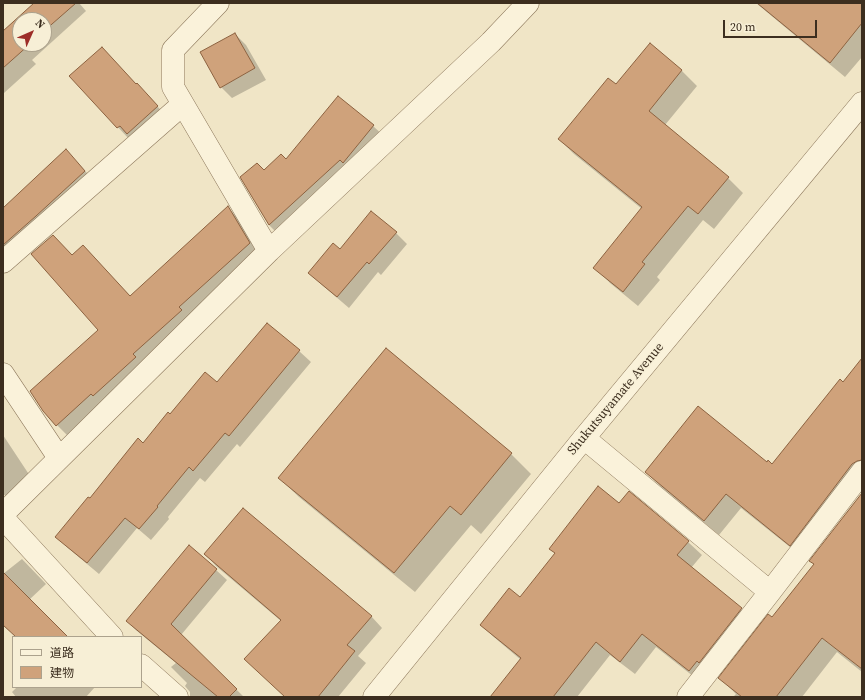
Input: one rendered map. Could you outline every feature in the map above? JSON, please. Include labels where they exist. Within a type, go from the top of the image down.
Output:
[{"type":"street","points":[[218,3],[173,50],[173,87],[269,251]]},
{"type":"street","points":[[3,514],[269,251],[491,42],[528,3]]},
{"type":"street","name":"Shukutsuyamate Avenue","points":[[374,697],[584,438],[862,103]]},
{"type":"street","points":[[3,262],[183,104]]},
{"type":"street","points":[[3,374],[59,458]]},
{"type":"street","points":[[584,438],[770,592]]},
{"type":"street","points":[[688,697],[862,472]]},
{"type":"street","points":[[3,518],[111,636]]},
{"type":"street","points":[[142,666],[177,697]]},
{"type":"building","points":[[34,3],[76,3],[52,24],[52,12],[24,12]]},
{"type":"building","points":[[757,3],[862,3],[862,23],[830,63]]},
{"type":"building","points":[[12,23],[12,52],[21,52],[3,68],[3,31]]},
{"type":"building","points":[[235,33],[255,68],[220,88],[200,52]]},
{"type":"building","points":[[650,43],[682,70],[649,111],[729,177],[698,214],[688,206],[642,262],[645,264],[623,292],[593,268],[642,207],[558,139],[608,78],[616,84]]},
{"type":"building","points":[[102,47],[158,106],[127,134],[120,126],[117,128],[69,76]]},
{"type":"building","points":[[338,96],[374,125],[343,163],[340,160],[269,225],[240,177],[257,163],[264,170],[281,154],[286,159]]},
{"type":"building","points":[[66,149],[85,171],[3,245],[3,208]]},
{"type":"building","points":[[228,206],[250,243],[179,307],[182,310],[133,354],[136,357],[93,396],[91,394],[56,426],[43,411],[30,391],[98,330],[31,254],[53,235],[72,255],[83,245],[130,296]]},
{"type":"building","points":[[371,211],[397,232],[369,264],[367,262],[337,297],[308,273],[333,243],[340,249]]},
{"type":"building","points":[[267,323],[300,350],[229,436],[225,433],[193,471],[189,467],[139,529],[125,518],[87,563],[55,537],[88,497],[90,498],[138,438],[143,443],[168,412],[170,414],[205,372],[217,382]]},
{"type":"building","points":[[386,348],[512,453],[461,515],[450,506],[394,573],[278,478]]},
{"type":"building","points":[[862,358],[862,460],[852,464],[790,546],[726,494],[704,521],[645,472],[698,406],[767,462],[768,460],[772,464],[840,379],[843,382]]},
{"type":"building","points":[[598,486],[619,503],[629,491],[689,541],[677,555],[742,608],[699,663],[697,661],[689,671],[642,634],[620,662],[596,642],[553,697],[490,697],[521,658],[480,625],[509,588],[520,597],[555,553],[549,549]]},
{"type":"building","points":[[862,493],[862,669],[822,638],[776,697],[742,697],[718,678],[768,614],[772,617],[814,564],[809,561]]},
{"type":"building","points":[[243,508],[372,616],[347,645],[355,651],[318,697],[285,697],[244,659],[281,620],[204,554]]},
{"type":"building","points":[[189,545],[217,569],[171,624],[237,689],[229,697],[218,697],[126,621]]},
{"type":"building","points":[[3,572],[67,636],[15,636],[3,625]]}]
